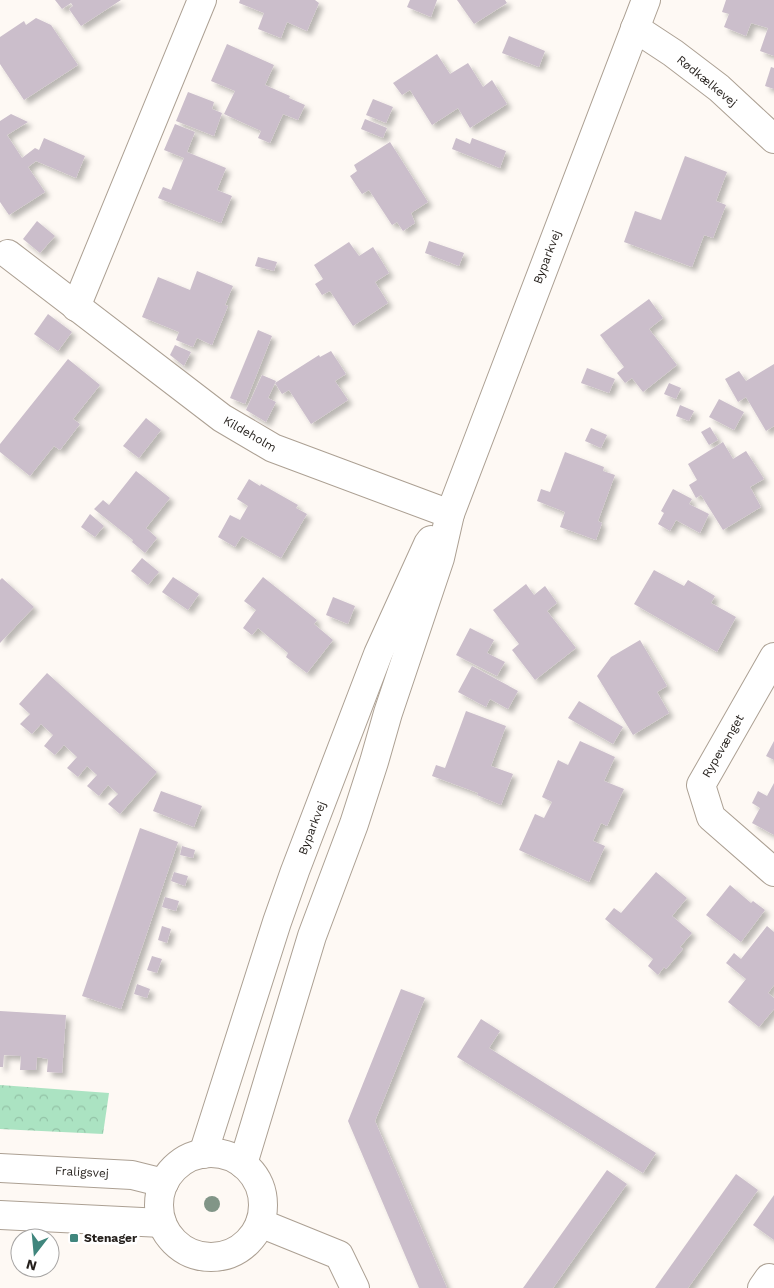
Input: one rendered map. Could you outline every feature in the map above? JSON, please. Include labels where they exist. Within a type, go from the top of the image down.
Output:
[{"type":"street","points":[[76,307],[202,0]]},
{"type":"street","name":"Byparkvej","points":[[242,1164],[312,936],[354,824],[388,713],[440,558],[450,514],[646,0]]},
{"type":"street","name":"Rødkælkevej","points":[[635,28],[673,53],[718,88],[774,139]]},
{"type":"street","name":"Kildeholm","points":[[8,254],[222,418],[274,448],[450,514]]},
{"type":"street","name":"Byparkvej","points":[[202,1154],[277,922],[378,654],[428,544],[450,514]]},
{"type":"street","name":"Rypevænget","points":[[774,657],[701,785],[711,817],[774,872]]},
{"type":"street","points":[[202,1154],[224,1155],[234,1158],[242,1164],[251,1171],[261,1191],[263,1212],[255,1234],[248,1242],[233,1252],[217,1257],[205,1257],[183,1250],[167,1234],[159,1213],[160,1193],[170,1172],[179,1163],[190,1157],[202,1154]]},
{"type":"street","name":"Fraligsvej","points":[[0,1168],[132,1175],[164,1183]]},
{"type":"street","points":[[0,1215],[162,1223]]},
{"type":"street","points":[[260,1223],[339,1255],[355,1288]]},
{"type":"street","points":[[762,1288],[769,1278],[774,1282]]},
{"type":"green space","points":[[0,1085],[109,1093],[103,1134],[0,1129]]},
{"type":"building","points":[[55,0],[121,0],[81,26],[69,9],[73,6],[71,3],[62,9]]},
{"type":"building","points":[[240,0],[315,0],[319,3],[307,31],[287,22],[281,38],[258,29],[264,13],[239,3]]},
{"type":"building","points":[[410,0],[437,0],[431,17],[407,7]]},
{"type":"building","points":[[457,0],[505,0],[507,3],[474,24]]},
{"type":"building","points":[[726,0],[774,0],[774,56],[760,51],[768,28],[751,23],[746,36],[724,27],[729,14],[722,12]]},
{"type":"building","points":[[36,18],[51,25],[78,65],[24,100],[0,64],[0,37],[24,21],[26,25]]},
{"type":"building","points":[[509,36],[545,51],[539,67],[502,53]]},
{"type":"building","points":[[227,44],[274,65],[265,85],[305,105],[298,120],[283,114],[270,143],[258,138],[261,131],[224,114],[235,91],[211,81]]},
{"type":"building","points":[[437,54],[450,74],[468,63],[483,87],[492,80],[507,104],[470,128],[458,108],[432,125],[410,90],[402,95],[393,83]]},
{"type":"building","points":[[771,67],[774,68],[774,89],[765,86]]},
{"type":"building","points":[[188,92],[214,102],[212,109],[222,113],[214,136],[176,121]]},
{"type":"building","points":[[373,99],[393,107],[386,123],[366,115]]},
{"type":"building","points":[[11,114],[28,122],[7,135],[22,158],[35,148],[39,150],[44,138],[85,156],[76,178],[36,161],[28,167],[45,192],[9,215],[0,202],[0,121]]},
{"type":"building","points":[[365,119],[387,128],[383,138],[361,129]]},
{"type":"building","points":[[175,124],[195,132],[187,152],[226,168],[217,190],[232,196],[221,223],[158,198],[163,187],[171,190],[184,158],[164,150]]},
{"type":"building","points":[[456,138],[470,144],[472,138],[506,151],[500,168],[452,149]]},
{"type":"building","points":[[390,142],[428,202],[411,213],[415,223],[403,231],[397,222],[392,225],[369,190],[362,194],[350,176],[357,171],[354,165]]},
{"type":"building","points":[[685,156],[727,172],[716,201],[726,205],[713,238],[704,235],[692,267],[624,242],[635,211],[661,220]]},
{"type":"building","points":[[37,221],[55,236],[40,253],[23,239]]},
{"type":"building","points":[[429,241],[464,253],[459,266],[425,253]]},
{"type":"building","points":[[349,242],[359,256],[373,247],[389,273],[375,282],[388,303],[353,326],[330,291],[322,295],[315,284],[323,279],[314,265]]},
{"type":"building","points":[[258,257],[277,262],[274,271],[255,266]]},
{"type":"building","points":[[197,271],[233,286],[225,305],[228,306],[212,345],[197,338],[193,347],[176,340],[179,332],[142,317],[158,277],[190,290]]},
{"type":"building","points":[[649,299],[663,318],[649,329],[677,365],[643,392],[632,378],[625,383],[617,373],[624,367],[600,335]]},
{"type":"building","points":[[48,314],[72,332],[58,351],[34,334]]},
{"type":"building","points":[[258,330],[272,336],[245,404],[230,398]]},
{"type":"building","points":[[175,345],[191,352],[184,366],[170,355]]},
{"type":"building","points":[[331,351],[346,374],[335,381],[348,400],[311,424],[289,390],[282,394],[275,383],[319,355],[320,357]]},
{"type":"building","points":[[68,359],[100,385],[73,419],[80,424],[60,450],[54,446],[30,476],[0,452],[0,444]]},
{"type":"building","points":[[774,364],[774,426],[766,431],[746,397],[738,402],[725,379],[739,371],[746,381]]},
{"type":"building","points":[[587,368],[615,379],[609,393],[581,383]]},
{"type":"building","points":[[262,375],[276,381],[268,398],[276,402],[266,422],[246,410]]},
{"type":"building","points":[[669,383],[681,388],[676,399],[664,394]]},
{"type":"building","points":[[719,399],[744,412],[734,430],[709,417]]},
{"type":"building","points":[[680,405],[694,411],[689,421],[676,416]]},
{"type":"building","points":[[146,418],[161,430],[139,458],[123,446]]},
{"type":"building","points":[[710,427],[718,440],[709,445],[701,432]]},
{"type":"building","points":[[591,428],[607,435],[601,448],[585,441]]},
{"type":"building","points":[[723,442],[733,459],[746,451],[764,479],[750,487],[761,507],[723,530],[701,495],[696,498],[689,485],[697,480],[688,464]]},
{"type":"building","points":[[565,452],[604,467],[603,471],[615,475],[598,521],[602,523],[596,540],[560,527],[565,512],[537,501],[541,489],[550,492]]},
{"type":"building","points":[[136,471],[170,498],[146,528],[157,538],[145,553],[132,542],[133,540],[94,509],[103,500],[109,505]]},
{"type":"building","points":[[249,479],[298,505],[296,508],[307,514],[281,558],[242,536],[235,547],[218,537],[230,515],[240,520],[248,506],[237,499]]},
{"type":"building","points":[[673,489],[692,499],[689,504],[709,514],[700,533],[676,520],[670,531],[658,524],[664,513],[661,511]]},
{"type":"building","points":[[90,514],[104,526],[95,537],[81,527]]},
{"type":"building","points":[[142,558],[159,572],[148,585],[131,571]]},
{"type":"building","points":[[654,570],[684,586],[688,580],[715,596],[711,603],[736,617],[717,652],[634,604]]},
{"type":"building","points":[[173,577],[199,594],[188,610],[162,592]]},
{"type":"building","points":[[263,577],[317,620],[314,624],[333,640],[307,673],[286,657],[288,653],[258,628],[252,635],[243,628],[256,610],[244,601]]},
{"type":"building","points":[[2,578],[34,607],[0,643],[0,580]]},
{"type":"building","points":[[526,584],[534,595],[545,586],[557,603],[547,611],[576,648],[535,680],[512,650],[519,644],[493,610]]},
{"type":"building","points":[[333,597],[355,606],[348,624],[326,615]]},
{"type":"building","points":[[470,628],[494,640],[487,653],[505,662],[497,676],[456,655]]},
{"type":"building","points":[[640,640],[667,686],[657,692],[669,713],[633,735],[597,676],[611,657]]},
{"type":"building","points":[[472,666],[518,691],[508,709],[490,699],[486,707],[458,692]]},
{"type":"building","points":[[47,673],[157,772],[120,814],[108,804],[118,794],[108,785],[99,796],[87,786],[97,775],[87,766],[78,777],[67,768],[77,757],[64,745],[55,755],[44,746],[53,735],[41,724],[32,734],[20,724],[30,714],[19,704]]},
{"type":"building","points":[[579,701],[623,727],[613,744],[568,718]]},
{"type":"building","points":[[466,711],[506,726],[491,766],[513,774],[501,805],[477,795],[478,793],[432,776],[436,765],[445,768]]},
{"type":"building","points":[[580,741],[615,757],[604,781],[624,789],[607,826],[601,823],[593,841],[605,846],[589,882],[519,850],[535,814],[544,818],[552,802],[542,797],[558,760],[568,765]]},
{"type":"building","points":[[774,741],[774,760],[766,756]]},
{"type":"building","points":[[774,783],[774,835],[752,823],[760,808],[752,803],[758,791],[767,796]]},
{"type":"building","points":[[161,791],[202,806],[194,827],[153,811]]},
{"type":"building","points":[[140,828],[178,842],[121,1009],[82,996]]},
{"type":"building","points":[[182,846],[195,850],[193,858],[180,855]]},
{"type":"building","points":[[174,872],[188,876],[185,886],[171,881]]},
{"type":"building","points":[[656,872],[687,898],[672,916],[692,933],[680,947],[683,949],[666,969],[664,967],[658,975],[648,966],[653,959],[605,919],[614,908],[621,913]]},
{"type":"building","points":[[730,885],[751,903],[753,901],[765,910],[741,942],[706,915]]},
{"type":"building","points":[[165,897],[179,901],[176,911],[162,907]]},
{"type":"building","points":[[162,926],[171,929],[167,943],[158,940]]},
{"type":"building","points":[[767,926],[774,932],[774,985],[768,993],[774,998],[774,1009],[759,1027],[728,1002],[746,979],[726,963],[734,953],[741,959]]},
{"type":"building","points":[[152,956],[162,959],[157,973],[147,970]]},
{"type":"building","points":[[137,984],[150,989],[147,998],[134,994]]},
{"type":"building","points":[[401,989],[425,998],[375,1121],[447,1288],[419,1288],[348,1121]]},
{"type":"building","points":[[0,1011],[66,1015],[62,1073],[47,1072],[48,1059],[37,1057],[36,1070],[20,1070],[21,1056],[4,1055],[3,1067],[0,1067]]},
{"type":"building","points":[[481,1019],[500,1031],[489,1048],[656,1153],[643,1173],[457,1057]]},
{"type":"building","points":[[607,1170],[627,1184],[553,1288],[523,1288]]},
{"type":"building","points":[[736,1174],[758,1190],[688,1288],[655,1288]]},
{"type":"building","points":[[774,1195],[774,1240],[753,1225]]},
{"type":"place","name":"Stenager","points":[[74,1238]]}]
